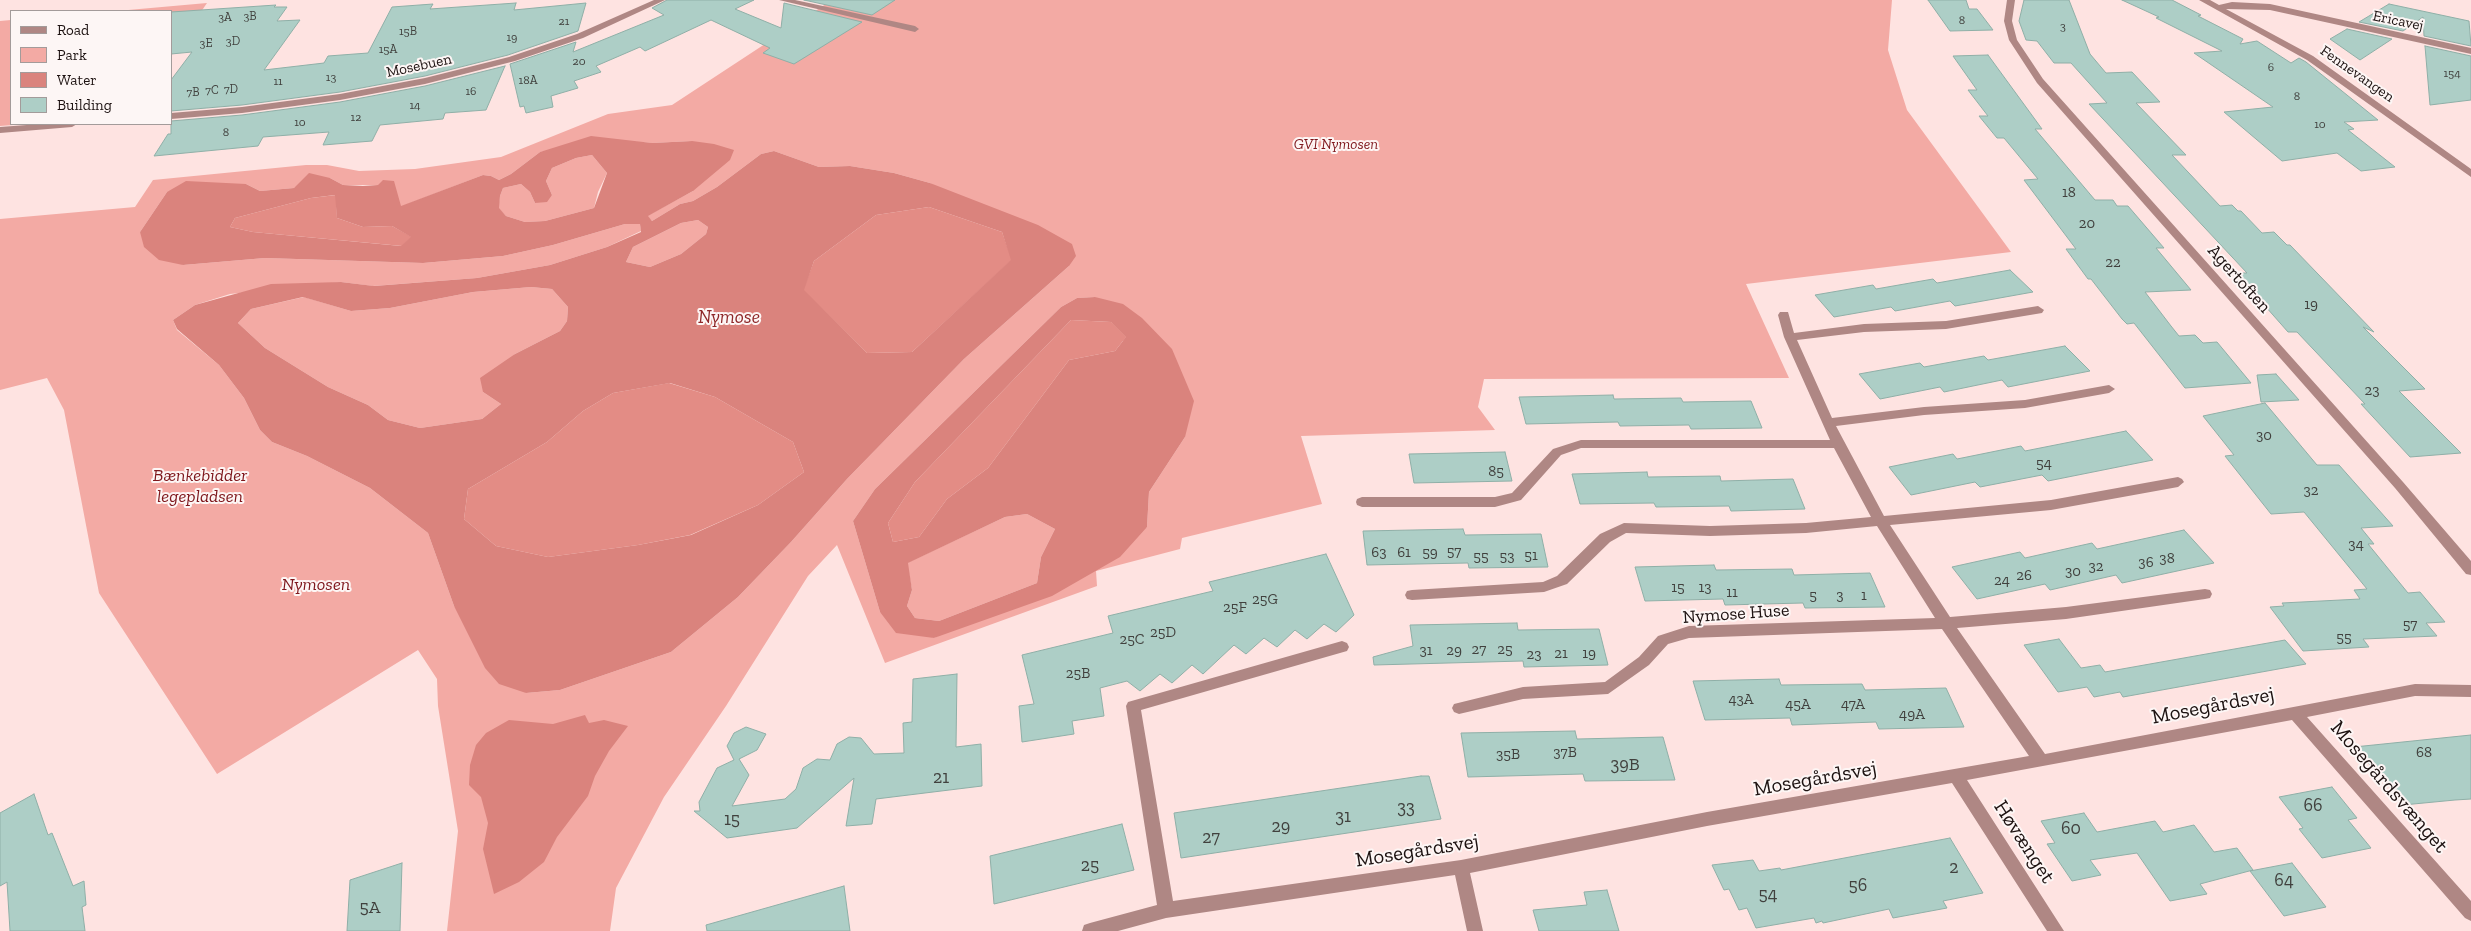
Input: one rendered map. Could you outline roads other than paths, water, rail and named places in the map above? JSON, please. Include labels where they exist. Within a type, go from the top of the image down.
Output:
[{"type":"street","name":"Mosebuen","points":[[172,116],[242,110],[330,98],[425,81],[512,59],[580,36],[661,0]]},
{"type":"street","points":[[783,0],[915,30]]},
{"type":"street","name":"Agertoften","points":[[2011,0],[2008,21],[2012,40],[2040,81],[2399,485],[2471,570]]},
{"type":"street","name":"Ericavej","points":[[2203,0],[2220,7],[2232,5],[2270,7],[2471,51]]},
{"type":"street","name":"Fennevangen","points":[[2220,7],[2310,58],[2471,174]]},
{"type":"street","points":[[0,130],[60,125]]},
{"type":"street","points":[[1790,337],[1864,328],[1946,326],[2038,310]]},
{"type":"street","points":[[1784,315],[1790,337],[1838,444],[1880,521],[1946,624],[2040,761]]},
{"type":"street","points":[[1829,423],[1924,411],[2025,404],[2109,389]]},
{"type":"street","points":[[1362,502],[1495,502],[1516,497],[1557,452],[1581,444],[1838,444]]},
{"type":"street","points":[[1412,595],[1544,587],[1562,580],[1605,538],[1624,528],[1710,531],[1806,528],[2051,505],[2178,482]]},
{"type":"street","name":"Nymose Huse","points":[[1459,708],[1523,693],[1608,688],[1644,661],[1663,640],[1690,632],[1946,624],[2066,613],[2205,594]]},
{"type":"street","points":[[1166,910],[1133,706],[1342,646]]},
{"type":"street","name":"Mosegårdsvej","points":[[1090,931],[1166,910],[1461,867],[1708,819],[2040,761],[2416,690],[2471,691]]},
{"type":"street","name":"Mosegårdsvænget","points":[[2294,712],[2471,914]]},
{"type":"street","name":"Høvænget","points":[[1956,776],[2056,931]]},
{"type":"street","points":[[1461,867],[1475,931]]},
{"type":"water","name":"Nymose","points":[[591,136],[652,143],[692,141],[714,144],[734,150],[730,160],[693,191],[648,216],[652,221],[680,204],[693,201],[717,187],[761,154],[774,151],[819,167],[850,166],[894,173],[930,183],[1038,225],[1072,244],[1076,256],[1069,266],[964,359],[847,479],[791,542],[738,597],[671,652],[560,690],[526,693],[499,684],[485,668],[454,606],[428,533],[370,488],[307,456],[272,442],[260,430],[244,398],[219,365],[177,329],[173,320],[195,305],[271,284],[341,282],[374,286],[477,278],[550,265],[607,247],[641,232],[640,224],[625,224],[553,245],[503,256],[423,263],[265,258],[183,265],[159,260],[144,247],[140,232],[167,192],[186,181],[246,184],[260,191],[294,188],[309,173],[330,178],[343,185],[378,185],[383,180],[394,181],[401,206],[483,175],[499,180],[511,174],[540,152]],"holes":[[[592,155],[607,173],[594,208],[545,221],[525,222],[506,216],[499,208],[503,188],[521,184],[530,192],[535,203],[547,202],[552,195],[546,181],[552,168],[576,158]],[[335,195],[337,218],[363,227],[392,226],[411,237],[401,246],[253,232],[230,227],[235,218],[311,198]],[[929,207],[1002,232],[1011,260],[912,352],[867,353],[804,290],[814,261],[876,215]],[[698,220],[708,227],[706,234],[681,254],[650,267],[626,262],[633,247],[681,223]],[[531,287],[552,289],[568,307],[567,321],[560,331],[515,354],[480,378],[483,392],[501,404],[482,419],[420,428],[388,420],[368,405],[328,387],[265,348],[238,323],[251,309],[303,297],[351,311],[390,308],[473,292]],[[670,383],[715,397],[793,442],[804,472],[758,505],[691,535],[638,545],[548,557],[496,546],[464,519],[468,489],[547,442],[583,411],[613,393]]]},
{"type":"water","points":[[1095,297],[1123,304],[1142,318],[1172,349],[1194,401],[1185,437],[1149,492],[1147,527],[1120,557],[1052,596],[934,638],[896,633],[880,612],[853,521],[875,489],[1061,307],[1077,298]],"holes":[[[1071,320],[1111,322],[1126,337],[1115,351],[1069,360],[988,468],[947,499],[919,537],[893,542],[888,523],[915,482]],[[1027,514],[1055,529],[1041,557],[1037,583],[939,621],[915,618],[907,606],[912,590],[908,563],[1005,517]]]},
{"type":"water","points":[[585,715],[589,723],[604,720],[628,726],[609,751],[595,776],[588,796],[557,837],[544,862],[519,882],[494,894],[483,849],[488,823],[481,797],[469,785],[470,765],[476,745],[486,733],[509,720],[553,724]]},
{"type":"park label","name":"GVI Nymosen","points":[[1336,145]]},
{"type":"park label","name":"Bænkebidder legepladsen","points":[[200,486]]},
{"type":"park label","name":"Nymosen","points":[[316,585]]}]
